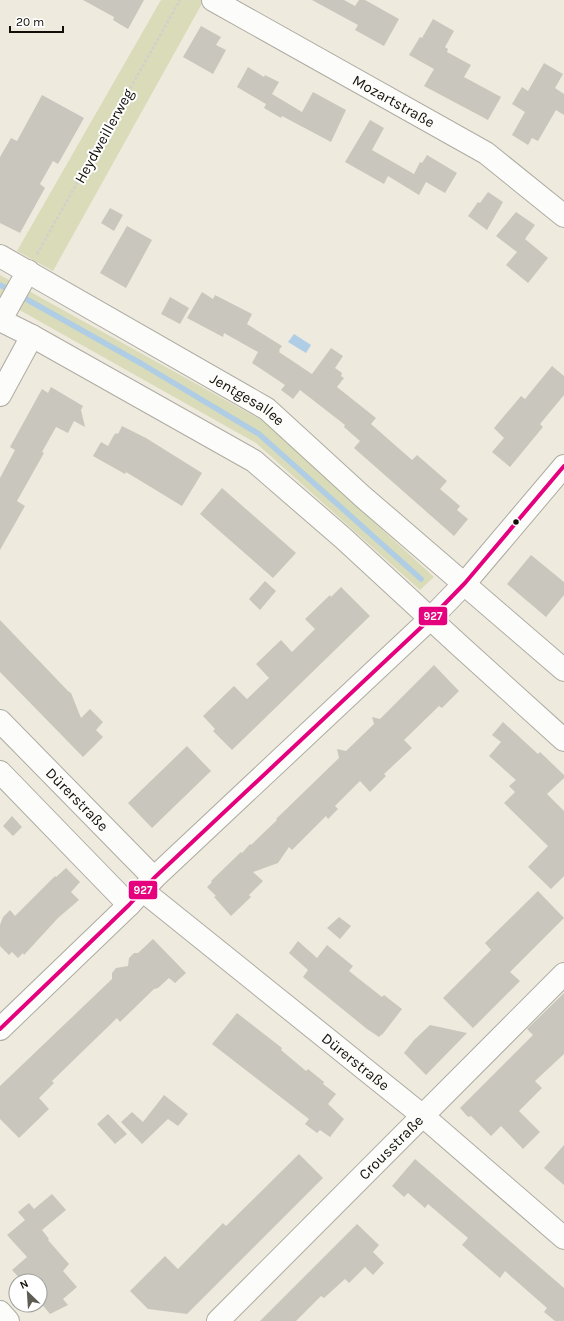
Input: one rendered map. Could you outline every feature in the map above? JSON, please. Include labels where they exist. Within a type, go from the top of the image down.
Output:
[{"type":"street","name":"Mozartstraße","points":[[213,0],[486,153],[564,216]]},
{"type":"street","name":"Jentgesallee","points":[[0,256],[267,409],[362,496],[465,583],[564,670]]},
{"type":"street","points":[[28,271],[0,320],[32,336],[254,461],[343,538],[564,740]]},
{"type":"street","points":[[0,395],[32,336]]},
{"type":"street","points":[[0,1029],[142,891],[430,619],[465,583],[564,466]]},
{"type":"street","name":"Dürerstraße","points":[[0,721],[142,891]]},
{"type":"street","name":"Dürerstraße","points":[[0,772],[142,891],[423,1116],[564,1238]]},
{"type":"street","name":"Crousstraße","points":[[218,1321],[564,974]]},
{"type":"street","points":[[0,1312],[8,1321]]},
{"type":"path","name":"Heydweillerweg","points":[[28,271],[180,0]]},
{"type":"green space","points":[[161,0],[204,0],[53,271],[17,251]]},
{"type":"green space","points":[[0,275],[265,422],[434,577],[420,590],[256,443],[0,299]]},
{"type":"water","points":[[294,334],[311,345],[306,353],[288,342]]},
{"type":"building","points":[[83,0],[144,0],[128,29],[113,20],[114,17]]},
{"type":"building","points":[[312,0],[344,0],[355,6],[359,0],[365,0],[399,19],[384,46],[355,30],[358,25]]},
{"type":"building","points":[[433,19],[454,31],[445,47],[448,49],[447,52],[471,65],[464,77],[501,97],[488,120],[424,86],[434,69],[409,55],[420,37],[422,38]]},
{"type":"building","points":[[201,26],[221,37],[216,45],[226,50],[213,74],[183,57]]},
{"type":"building","points":[[544,63],[563,74],[555,88],[564,94],[564,115],[556,110],[538,141],[532,138],[528,145],[512,135],[525,112],[512,104],[522,87],[528,91]]},
{"type":"building","points":[[248,67],[264,77],[265,75],[279,82],[272,94],[302,112],[313,92],[346,110],[331,142],[282,116],[281,118],[264,108],[266,104],[237,87]]},
{"type":"building","points":[[42,95],[84,118],[58,164],[53,161],[40,184],[45,188],[20,233],[0,223],[0,157],[11,138],[17,141]]},
{"type":"building","points":[[370,120],[384,128],[372,150],[414,174],[420,162],[422,163],[427,155],[457,173],[445,193],[426,182],[419,195],[388,176],[384,184],[345,162]]},
{"type":"building","points":[[488,192],[503,202],[487,230],[468,216],[478,202],[480,203]]},
{"type":"building","points":[[110,208],[123,215],[114,231],[101,223]]},
{"type":"building","points":[[516,212],[535,225],[525,239],[548,258],[528,283],[506,265],[517,252],[496,236]]},
{"type":"building","points":[[127,226],[152,240],[126,288],[100,273]]},
{"type":"building","points":[[202,292],[213,299],[215,295],[252,314],[247,324],[282,346],[279,352],[312,374],[331,348],[343,356],[335,368],[342,373],[341,376],[344,378],[337,387],[376,418],[371,424],[412,460],[417,455],[447,481],[440,489],[460,506],[457,510],[468,519],[454,536],[354,448],[360,441],[344,427],[345,425],[300,390],[293,399],[281,390],[285,385],[252,363],[258,352],[224,333],[223,337],[187,318]]},
{"type":"building","points":[[170,297],[189,308],[180,324],[161,314]]},
{"type":"building","points":[[552,366],[564,376],[564,395],[540,424],[543,427],[510,467],[492,452],[504,438],[494,428],[521,396],[525,399]]},
{"type":"building","points":[[51,387],[83,406],[81,410],[85,427],[74,421],[68,433],[56,427],[42,452],[44,453],[17,501],[25,506],[0,550],[0,478],[15,450],[10,447],[42,389],[48,393]]},
{"type":"building","points":[[122,426],[146,438],[202,473],[182,506],[126,472],[125,474],[93,456],[101,442],[108,446],[114,435],[116,433],[118,434]]},
{"type":"building","points":[[222,488],[296,553],[273,578],[200,514]]},
{"type":"building","points":[[531,555],[564,582],[564,595],[546,617],[507,584]]},
{"type":"building","points":[[265,581],[276,591],[260,610],[249,599]]},
{"type":"building","points":[[341,587],[370,616],[232,750],[213,731],[215,729],[203,716],[234,686],[247,699],[269,678],[256,664],[281,640],[292,652],[315,629],[305,619],[330,595],[331,597]]},
{"type":"building","points":[[0,620],[71,693],[81,718],[90,709],[103,722],[96,730],[103,737],[83,757],[0,672]]},
{"type":"building","points":[[434,665],[459,691],[442,708],[439,706],[404,740],[412,748],[384,774],[386,776],[370,792],[360,781],[335,806],[338,809],[328,819],[326,816],[292,850],[289,847],[278,863],[253,872],[263,881],[249,895],[251,897],[231,916],[207,887],[212,882],[211,881],[241,852],[242,853],[250,844],[251,845],[339,758],[337,749],[346,751],[374,724],[372,717],[380,719]]},
{"type":"building","points":[[503,722],[538,754],[540,752],[564,775],[564,778],[547,794],[564,811],[564,876],[551,889],[528,867],[548,846],[504,803],[515,792],[509,786],[516,780],[489,756],[501,742],[492,735]]},
{"type":"building","points":[[187,746],[211,771],[152,828],[128,803]]},
{"type":"building","points":[[12,816],[22,827],[13,836],[3,826]]},
{"type":"building","points":[[66,868],[80,882],[71,892],[79,900],[58,918],[24,955],[23,953],[18,958],[12,952],[9,955],[0,946],[0,925],[3,917],[10,910],[15,916],[55,876],[56,877]]},
{"type":"building","points":[[538,891],[564,918],[510,972],[520,981],[473,1028],[443,998],[491,950],[485,943]]},
{"type":"building","points":[[339,917],[351,926],[340,939],[327,928]]},
{"type":"building","points":[[153,939],[186,973],[175,983],[169,978],[158,988],[154,989],[120,1022],[117,1018],[52,1081],[54,1083],[39,1098],[49,1109],[19,1138],[0,1119],[0,1086],[112,979],[112,973],[116,968],[128,966],[129,958],[134,953],[138,953]]},
{"type":"building","points":[[298,941],[317,958],[327,945],[353,966],[349,971],[382,997],[384,995],[402,1009],[382,1035],[379,1037],[367,1029],[303,977],[308,970],[289,953]]},
{"type":"building","points":[[564,993],[564,1054],[535,1081],[542,1088],[519,1111],[540,1132],[523,1149],[501,1126],[491,1136],[471,1116],[468,1117],[460,1108],[533,1035],[527,1029]]},
{"type":"building","points":[[237,1013],[282,1048],[281,1050],[306,1071],[308,1069],[324,1082],[323,1084],[336,1094],[328,1104],[344,1119],[330,1137],[320,1130],[317,1133],[305,1124],[309,1119],[212,1044]]},
{"type":"building","points":[[430,1025],[467,1033],[426,1075],[404,1053],[414,1040]]},
{"type":"building","points":[[164,1095],[188,1114],[178,1126],[168,1119],[142,1144],[121,1122],[132,1112],[143,1122]]},
{"type":"building","points":[[108,1114],[127,1134],[115,1144],[97,1124]]},
{"type":"building","points":[[564,1145],[564,1185],[544,1168]]},
{"type":"building","points":[[299,1154],[323,1178],[187,1314],[148,1309],[130,1291],[165,1256],[178,1269],[223,1223],[226,1226]]},
{"type":"building","points":[[415,1159],[564,1288],[564,1321],[555,1321],[544,1312],[547,1308],[505,1271],[500,1278],[462,1245],[468,1238],[428,1204],[425,1208],[408,1193],[404,1197],[392,1186]]},
{"type":"building","points":[[52,1194],[66,1210],[42,1230],[49,1239],[48,1240],[69,1264],[63,1271],[77,1287],[63,1299],[68,1305],[50,1314],[48,1312],[48,1273],[15,1273],[12,1270],[27,1257],[7,1235],[25,1220],[18,1212],[29,1203],[34,1209]]},
{"type":"building","points":[[357,1224],[379,1245],[373,1252],[384,1263],[373,1275],[365,1267],[349,1283],[345,1279],[324,1298],[321,1296],[296,1321],[260,1321]]},
{"type":"waterway","points":[[0,285],[12,291]]},
{"type":"waterway","points":[[19,295],[142,364],[259,434],[421,579]]},
{"type":"transit line","name":"927","points":[[0,1029],[129,905],[154,878],[430,619],[465,583],[564,466]]}]
